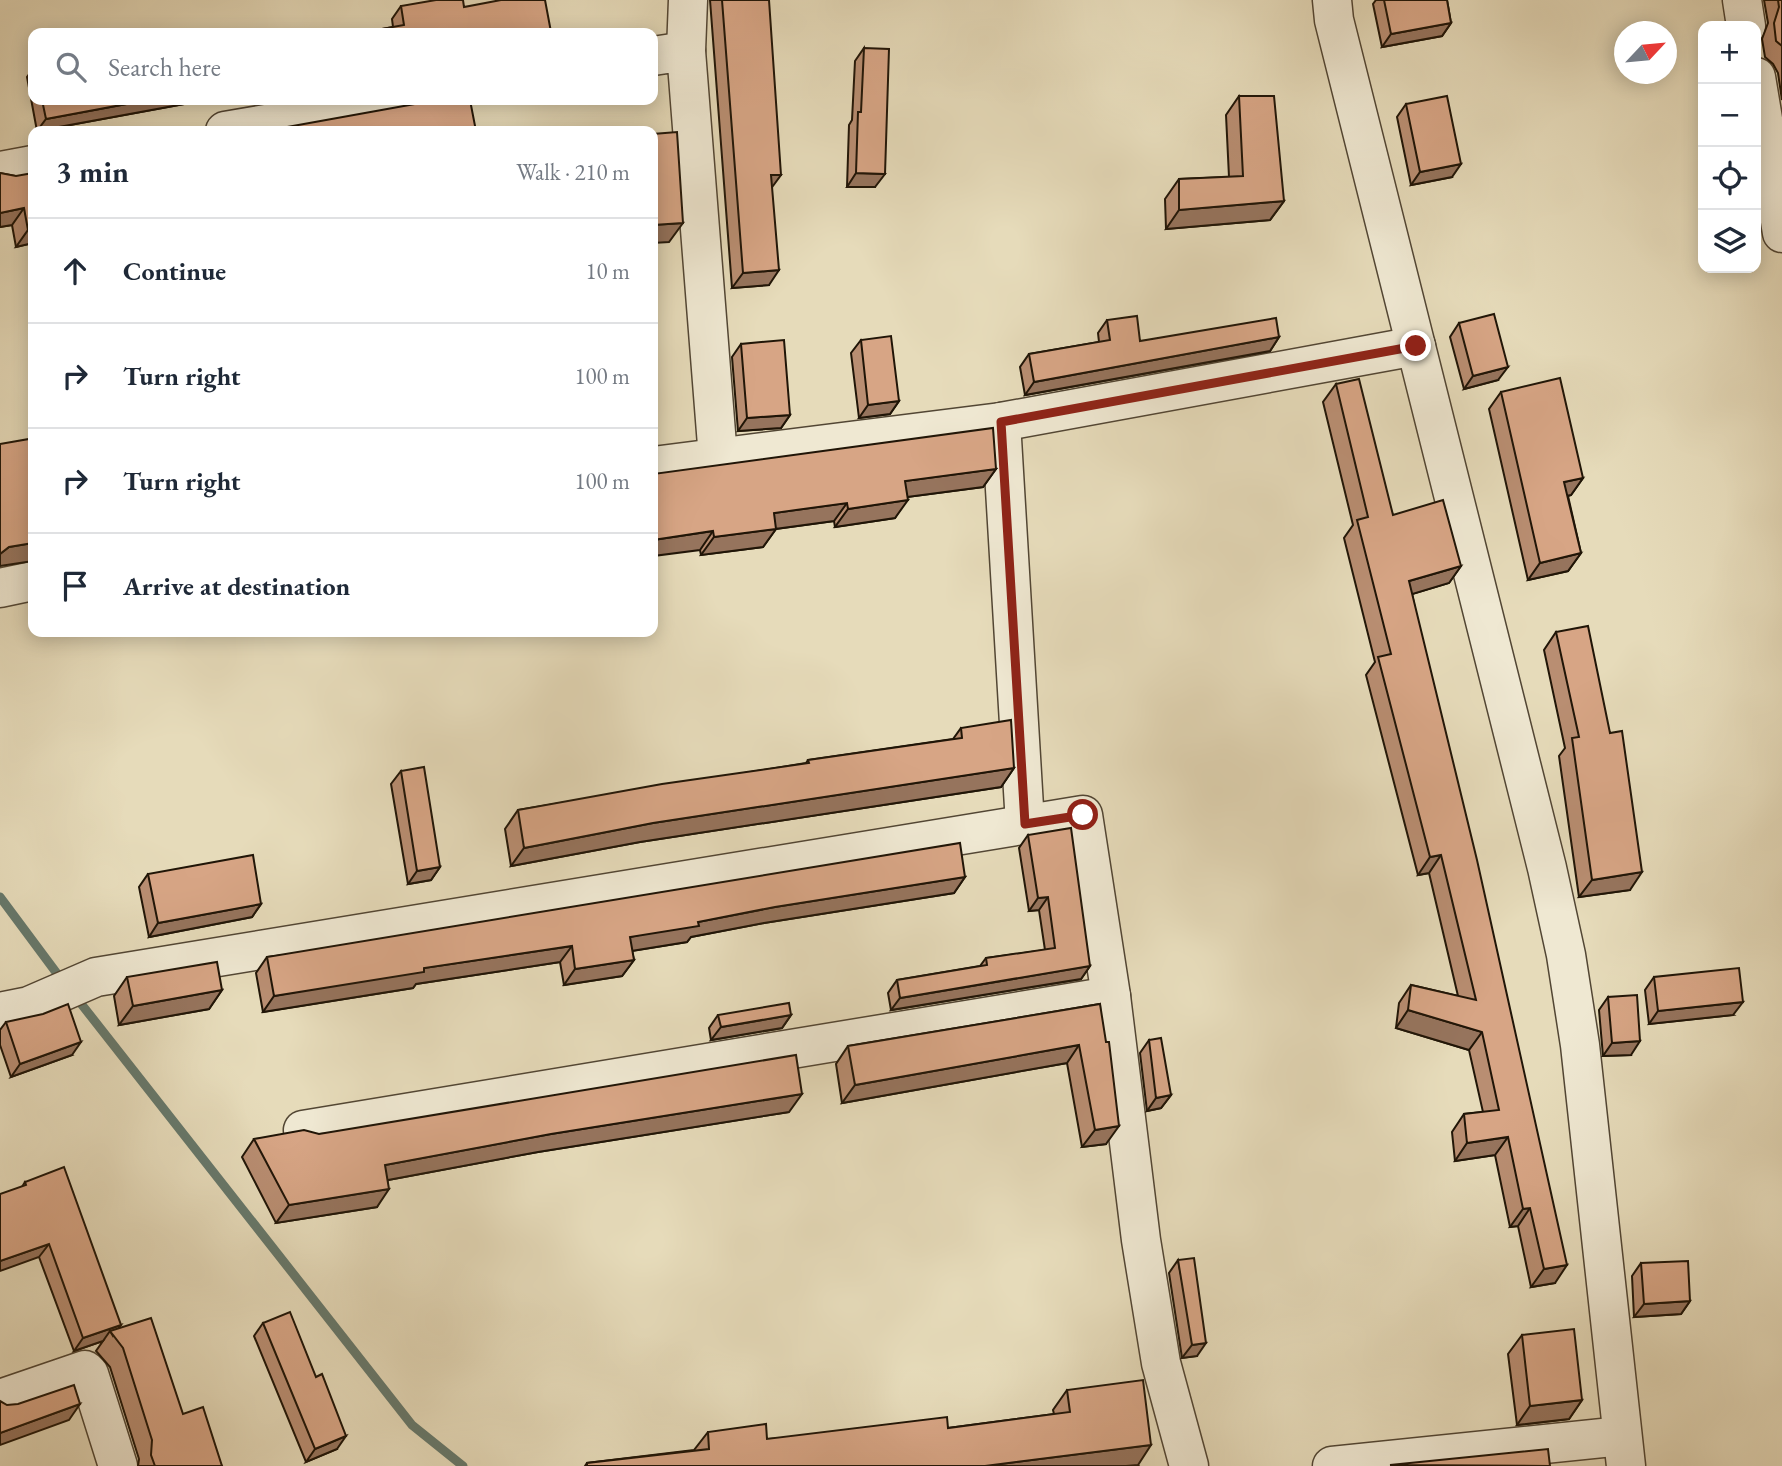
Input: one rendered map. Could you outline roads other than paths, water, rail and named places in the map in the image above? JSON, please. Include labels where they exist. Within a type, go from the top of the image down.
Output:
[{"type":"street","points":[[688,0],[669,53],[718,458]]},
{"type":"street","points":[[1332,0],[1547,867],[1566,955],[1580,1045],[1624,1451],[1332,1466]]},
{"type":"street","points":[[1742,0],[1745,21]]},
{"type":"street","points":[[1757,84],[1782,233]]},
{"type":"street","points":[[255,126],[376,105]]},
{"type":"street","points":[[0,171],[28,166]]},
{"type":"street","points":[[658,465],[1001,422],[1416,346]]},
{"type":"street","points":[[1001,422],[1025,824]]},
{"type":"street","points":[[0,588],[28,582]]},
{"type":"street","points":[[14,1009],[96,977],[1083,815],[1111,996],[1141,1240],[1161,1363],[1189,1466]]},
{"type":"street","points":[[303,1130],[1111,996]]},
{"type":"street","points":[[0,1398],[85,1370],[118,1466]]},
{"type":"waterway","points":[[0,897],[64,983]]},
{"type":"waterway","points":[[75,996],[412,1425],[463,1466]]}]
